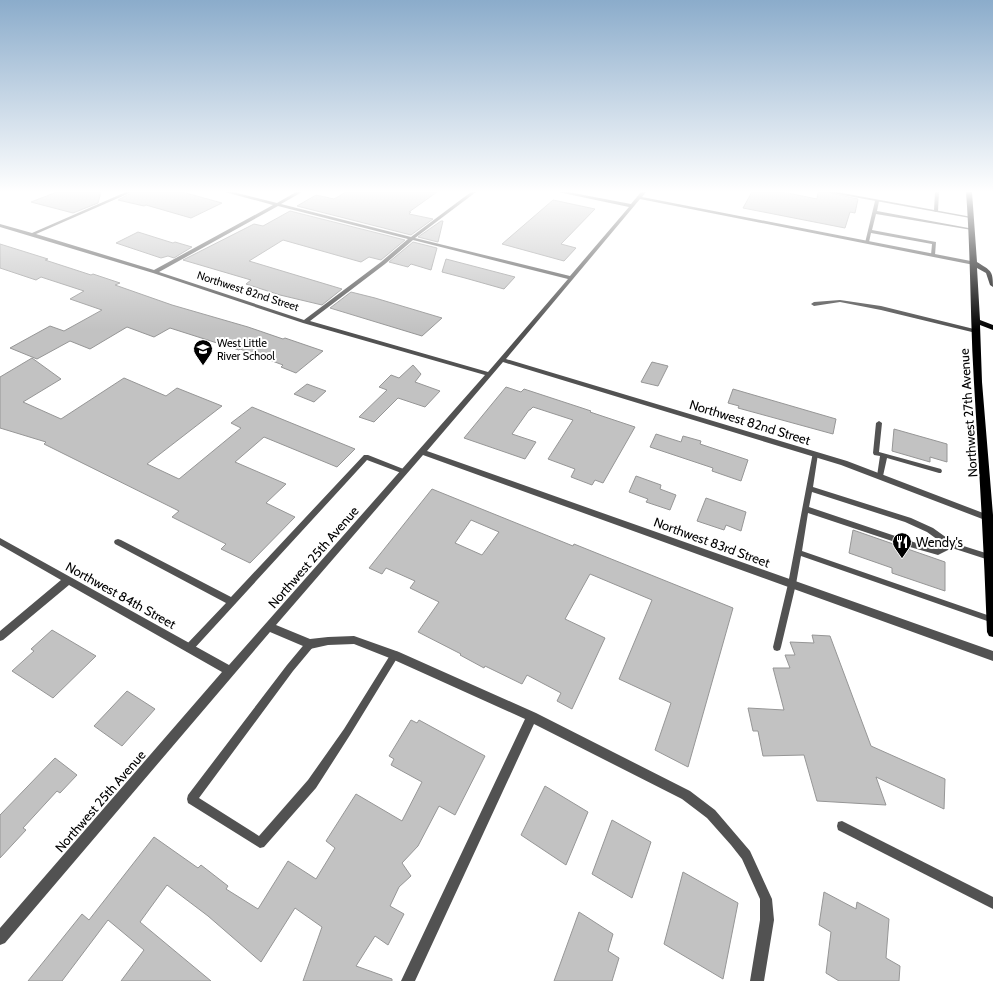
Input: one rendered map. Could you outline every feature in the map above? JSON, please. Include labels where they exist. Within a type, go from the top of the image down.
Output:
[{"type":"main road","name":"Northwest 27th Avenue","points":[[973,238],[978,382],[990,486],[991,520],[989,557],[993,632]]},
{"type":"main road","points":[[974,262],[989,272],[993,285]]},
{"type":"main road","points":[[976,320],[993,328]]},
{"type":"street","name":"Northwest 82nd Street","points":[[40,238],[155,272],[305,322],[489,374]]},
{"type":"street","points":[[155,272],[218,238]]},
{"type":"street","points":[[305,322],[383,263],[412,238],[570,278]]},
{"type":"street","name":"Northwest 25th Avenue","points":[[0,938],[268,627],[502,360],[605,238]]},
{"type":"street","points":[[847,238],[974,262]]},
{"type":"street","name":"Northwest 82nd Street","points":[[502,360],[844,463],[991,520]]},
{"type":"street","name":"Northwest 83rd Street","points":[[422,452],[993,656]]},
{"type":"street","name":"Northwest 84th Street","points":[[0,541],[230,672]]},
{"type":"street","points":[[0,637],[68,580]]},
{"type":"street","points":[[268,627],[310,644],[328,640],[354,640],[395,655],[532,717],[686,795],[711,814],[746,855],[766,899],[767,920],[757,981]]},
{"type":"street","points":[[408,981],[532,717]]},
{"type":"lane","points":[[867,242],[868,238]]},
{"type":"lane","points":[[908,238],[934,243],[933,255]]},
{"type":"lane","points":[[814,304],[840,301],[881,308],[976,331]]},
{"type":"lane","points":[[879,423],[876,453],[939,471]]},
{"type":"lane","points":[[777,647],[792,584],[815,454]]},
{"type":"lane","points":[[880,476],[884,455]]},
{"type":"lane","points":[[189,648],[366,456],[404,472]]},
{"type":"lane","points":[[809,488],[908,520],[930,530],[951,545],[989,557]]},
{"type":"lane","points":[[806,509],[938,552],[951,545]]},
{"type":"lane","points":[[118,542],[232,602]]},
{"type":"lane","points":[[797,552],[992,620]]},
{"type":"lane","points":[[310,644],[290,668],[192,799],[260,843],[312,784],[347,732],[395,655]]},
{"type":"lane","points":[[842,826],[993,903]]},
{"type":"building","points":[[126,238],[156,238],[192,247],[174,258],[168,256],[161,258],[116,243]]},
{"type":"building","points":[[227,238],[396,238],[405,240],[381,260],[369,257],[361,262],[283,240],[249,261],[342,289],[322,305],[280,295],[246,284],[251,280],[183,260]]},
{"type":"building","points":[[421,238],[439,238],[438,242]]},
{"type":"building","points":[[509,238],[567,238],[561,244],[576,248],[564,261],[502,244]]},
{"type":"building","points":[[413,242],[437,248],[431,270],[411,264],[408,267],[389,262]]},
{"type":"building","points":[[0,244],[48,259],[45,260],[91,275],[93,274],[120,283],[115,285],[172,305],[248,327],[283,339],[285,338],[323,351],[296,373],[281,367],[283,365],[240,349],[239,350],[170,328],[154,337],[127,327],[90,349],[70,341],[37,359],[10,348],[50,326],[64,331],[102,310],[70,299],[84,291],[41,277],[36,280],[0,268]]},
{"type":"building","points":[[446,259],[515,277],[504,289],[442,272]]},
{"type":"building","points":[[351,292],[442,318],[422,336],[330,308]]},
{"type":"building","points":[[32,358],[61,379],[23,402],[61,419],[124,378],[166,396],[177,388],[222,406],[147,464],[179,479],[241,428],[231,423],[252,407],[355,449],[337,467],[264,437],[235,462],[286,484],[266,503],[295,517],[250,563],[221,549],[226,544],[172,517],[179,511],[44,444],[46,442],[0,428],[0,377]]},
{"type":"building","points":[[652,362],[668,366],[658,386],[641,382]]},
{"type":"building","points":[[413,365],[421,374],[415,382],[440,391],[425,407],[398,398],[374,422],[359,417],[387,390],[379,387],[391,375],[399,378]]},
{"type":"building","points":[[307,384],[326,391],[314,402],[294,394]]},
{"type":"building","points":[[506,387],[521,392],[524,389],[635,427],[603,483],[595,480],[592,485],[571,477],[575,469],[548,459],[573,420],[533,407],[529,410],[512,434],[536,442],[525,459],[464,438]]},
{"type":"building","points":[[733,389],[836,419],[833,434],[738,408],[739,406],[728,403]]},
{"type":"building","points":[[894,429],[947,444],[947,462],[930,457],[930,462],[892,451]]},
{"type":"building","points":[[656,434],[681,442],[683,436],[701,441],[700,444],[748,460],[741,481],[712,471],[713,468],[650,447]]},
{"type":"building","points":[[636,476],[661,485],[660,489],[676,495],[670,510],[646,502],[648,499],[629,492]]},
{"type":"building","points":[[432,489],[733,608],[688,767],[655,750],[671,703],[619,679],[652,600],[590,574],[565,619],[605,638],[572,709],[557,701],[561,693],[527,675],[522,684],[485,666],[484,668],[460,655],[461,654],[418,632],[439,602],[410,588],[415,581],[386,568],[382,574],[369,568]],"holes":[[[471,520],[499,532],[482,555],[455,543]]]},
{"type":"building","points":[[706,498],[746,512],[741,531],[726,525],[724,530],[697,521]]},
{"type":"building","points":[[853,530],[945,562],[945,591],[892,573],[892,568],[849,553]]},
{"type":"building","points":[[52,630],[96,656],[53,698],[12,671],[34,651],[31,649]]},
{"type":"building","points":[[812,635],[830,636],[871,746],[945,779],[944,809],[876,777],[886,805],[817,801],[804,755],[763,756],[758,731],[753,731],[748,708],[784,710],[773,668],[790,668],[785,655],[795,655],[790,642],[814,643]]},
{"type":"building","points":[[127,691],[155,709],[122,746],[94,726]]},
{"type":"building","points":[[411,720],[417,723],[419,720],[485,756],[455,815],[439,806],[418,846],[402,863],[411,876],[399,887],[390,906],[404,914],[388,945],[375,936],[356,966],[392,979],[392,981],[303,981],[322,927],[295,908],[261,962],[208,916],[167,885],[140,922],[211,981],[121,981],[144,950],[108,920],[62,981],[28,981],[82,914],[89,920],[154,837],[198,868],[201,865],[228,886],[226,889],[258,909],[288,861],[316,879],[335,848],[326,841],[356,794],[402,821],[422,782],[391,765],[394,759],[389,756]]},
{"type":"building","points":[[55,758],[77,775],[60,793],[57,791],[23,828],[26,830],[0,858],[0,815]]},
{"type":"building","points":[[545,786],[588,812],[566,865],[521,835]]},
{"type":"building","points":[[612,820],[651,842],[632,898],[592,874]]},
{"type":"building","points":[[683,872],[738,903],[723,979],[664,944]]},
{"type":"building","points":[[824,892],[856,909],[857,902],[889,919],[886,958],[900,966],[899,981],[839,981],[826,973],[831,932],[819,925]]},
{"type":"building","points":[[579,912],[613,934],[608,951],[619,958],[612,981],[554,981]]},
{"type":"place","name":"West Little River School","points":[[203,366]]},
{"type":"place","name":"Wendy's","points":[[902,559]]}]
